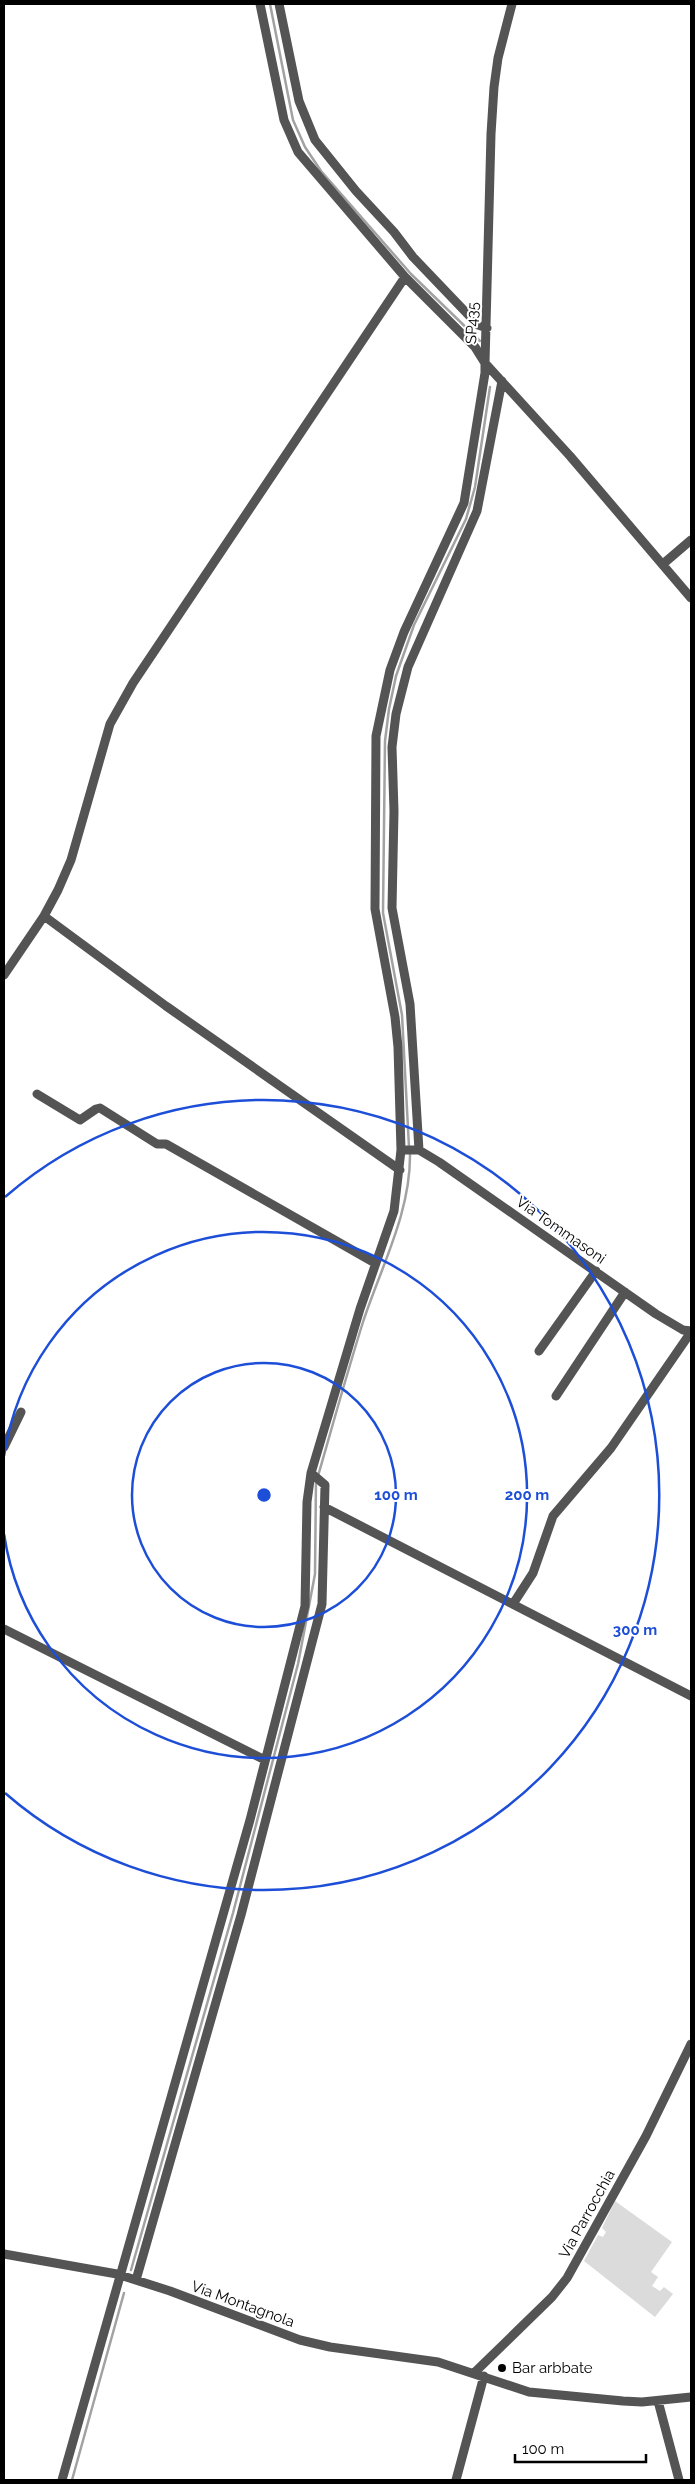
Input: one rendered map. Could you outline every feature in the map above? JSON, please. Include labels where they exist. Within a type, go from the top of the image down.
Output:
[{"type":"street","points":[[62,2480],[122,2276],[265,1760],[305,1606],[307,1502],[375,1263],[394,1211],[403,1150],[395,1017],[376,910],[376,736],[390,670],[404,632],[461,511],[466,495],[485,363],[475,347],[405,277],[305,162],[291,139],[284,120],[260,4]]},
{"type":"street","points":[[279,4],[299,100],[315,140],[356,191],[394,232],[413,258],[478,325],[487,328]]},
{"type":"street","name":"SP435","points":[[512,4],[498,58],[494,96],[485,363],[570,456],[691,598]]},
{"type":"street","points":[[4,975],[44,916],[70,860],[110,724],[134,683],[405,277]]},
{"type":"street","points":[[403,1150],[417,1150],[411,1012],[392,908],[394,811],[390,759],[396,714],[408,666],[479,506],[502,381]]},
{"type":"street","points":[[663,564],[691,540]]},
{"type":"street","points":[[376,759],[390,759]]},
{"type":"street","points":[[44,916],[174,1012],[400,1170]]},
{"type":"street","points":[[37,1094],[80,1120],[96,1108],[100,1108],[157,1144],[166,1144],[375,1263]]},
{"type":"street","name":"Via Tommasoni","points":[[417,1150],[596,1271],[656,1314],[683,1330],[691,1332]]},
{"type":"street","points":[[539,1351],[596,1271]]},
{"type":"street","points":[[556,1396],[625,1292]]},
{"type":"street","points":[[513,1604],[533,1573],[553,1516],[611,1448],[691,1332]]},
{"type":"street","points":[[4,1447],[21,1412]]},
{"type":"street","points":[[136,2280],[241,1915],[322,1604],[325,1485],[315,1477]]},
{"type":"street","points":[[324,1507],[691,1696]]},
{"type":"street","points":[[4,1629],[265,1760]]},
{"type":"street","name":"Via Parrocchia","points":[[474,2373],[552,2297],[567,2278],[646,2136],[691,2044]]},
{"type":"street","name":"Via Montagnola","points":[[4,2254],[122,2276],[300,2340],[330,2347],[420,2358],[484,2376],[529,2392],[623,2401],[658,2401],[691,2397]]},
{"type":"street","points":[[456,2480],[484,2376]]},
{"type":"street","points":[[658,2401],[679,2480]]},
{"type":"shaded area","points":[[615,2201],[672,2242],[651,2272],[658,2277],[652,2286],[660,2291],[664,2287],[673,2294],[655,2317],[584,2261],[598,2235],[603,2237],[606,2232],[602,2228]]},
{"type":"waterway","points":[[270,4],[293,120],[305,147],[321,171],[411,274],[480,341]]},
{"type":"waterway","points":[[409,1147],[402,1015],[383,913],[385,741],[396,676],[414,625],[466,519],[475,487],[490,387]]},
{"type":"waterway","points":[[318,1476],[363,1322],[394,1239],[406,1197],[410,1153]]},
{"type":"waterway","points":[[131,2270],[233,1913],[298,1664],[315,1574],[316,1481]]},
{"type":"waterway","points":[[72,2480],[124,2293]]},
{"type":"place","name":"Bar arbbate","points":[[502,2368]]}]
